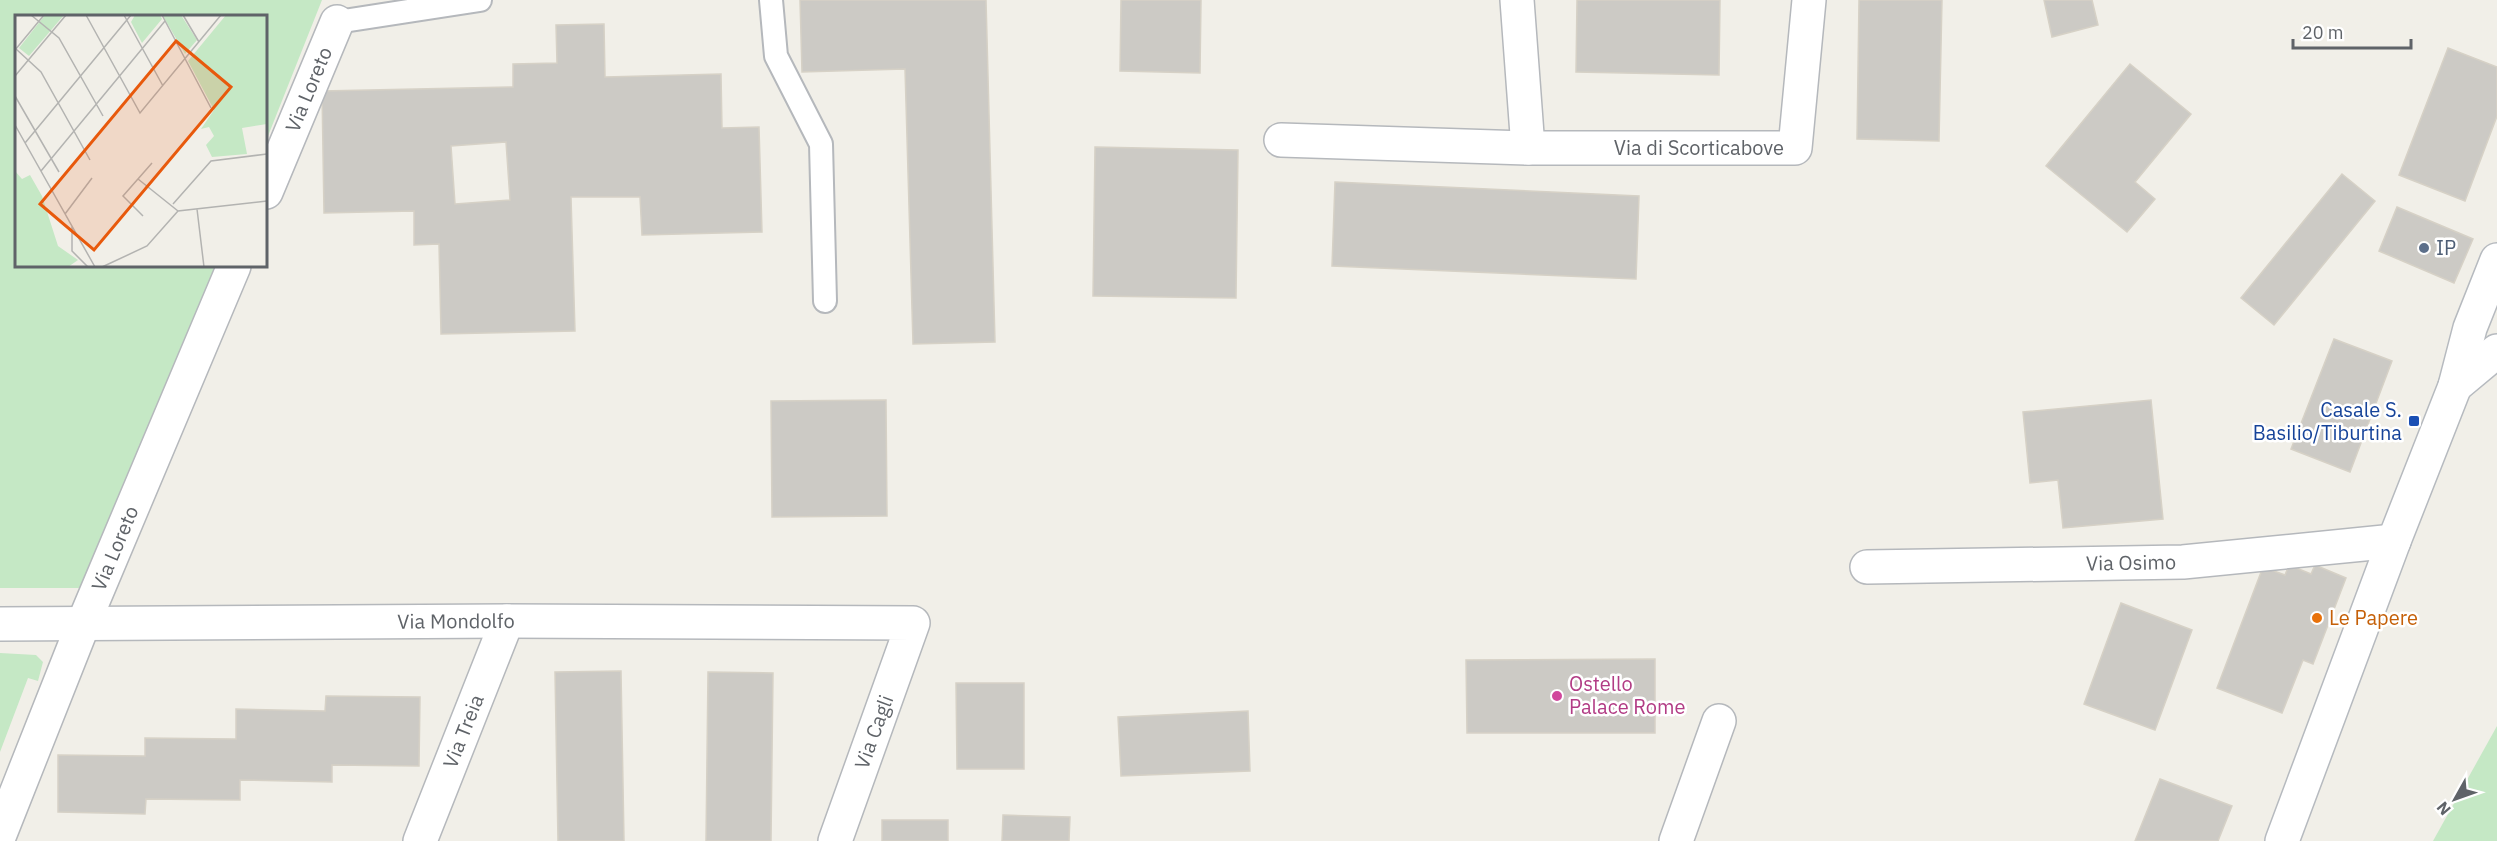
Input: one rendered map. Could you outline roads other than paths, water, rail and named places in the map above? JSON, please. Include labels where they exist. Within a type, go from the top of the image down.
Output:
[{"type":"street","points":[[1517,0],[1528,148]]},
{"type":"street","name":"Via di Scorticabove","points":[[1281,140],[1528,148],[1795,148],[1809,0]]},
{"type":"street","name":"Via Loreto","points":[[267,190],[337,21]]},
{"type":"street","points":[[2282,841],[2394,541],[2455,386],[2470,328],[2497,260]]},
{"type":"street","name":"Via Loreto","points":[[0,834],[84,622],[234,267]]},
{"type":"street","points":[[2455,386],[2497,351]]},
{"type":"street","name":"Via Osimo","points":[[1867,567],[2183,562],[2394,541]]},
{"type":"street","name":"Via Mondolfo","points":[[0,624],[507,621],[913,623]]},
{"type":"street","name":"Via Treia","points":[[420,841],[507,621]]},
{"type":"street","name":"Via Cagli","points":[[835,841],[913,623]]},
{"type":"street","points":[[1676,841],[1719,722]]},
{"type":"lane","points":[[337,21],[480,0]]},
{"type":"lane","points":[[771,0],[776,56],[821,144],[825,301]]},
{"type":"place","name":"IP","points":[[2424,248]]},
{"type":"place","name":"Casale S. Basilio/Tiburtina","points":[[2414,421]]},
{"type":"place","name":"Le Papere","points":[[2317,618]]},
{"type":"place","name":"Ostello Palace Rome","points":[[1557,696]]}]
